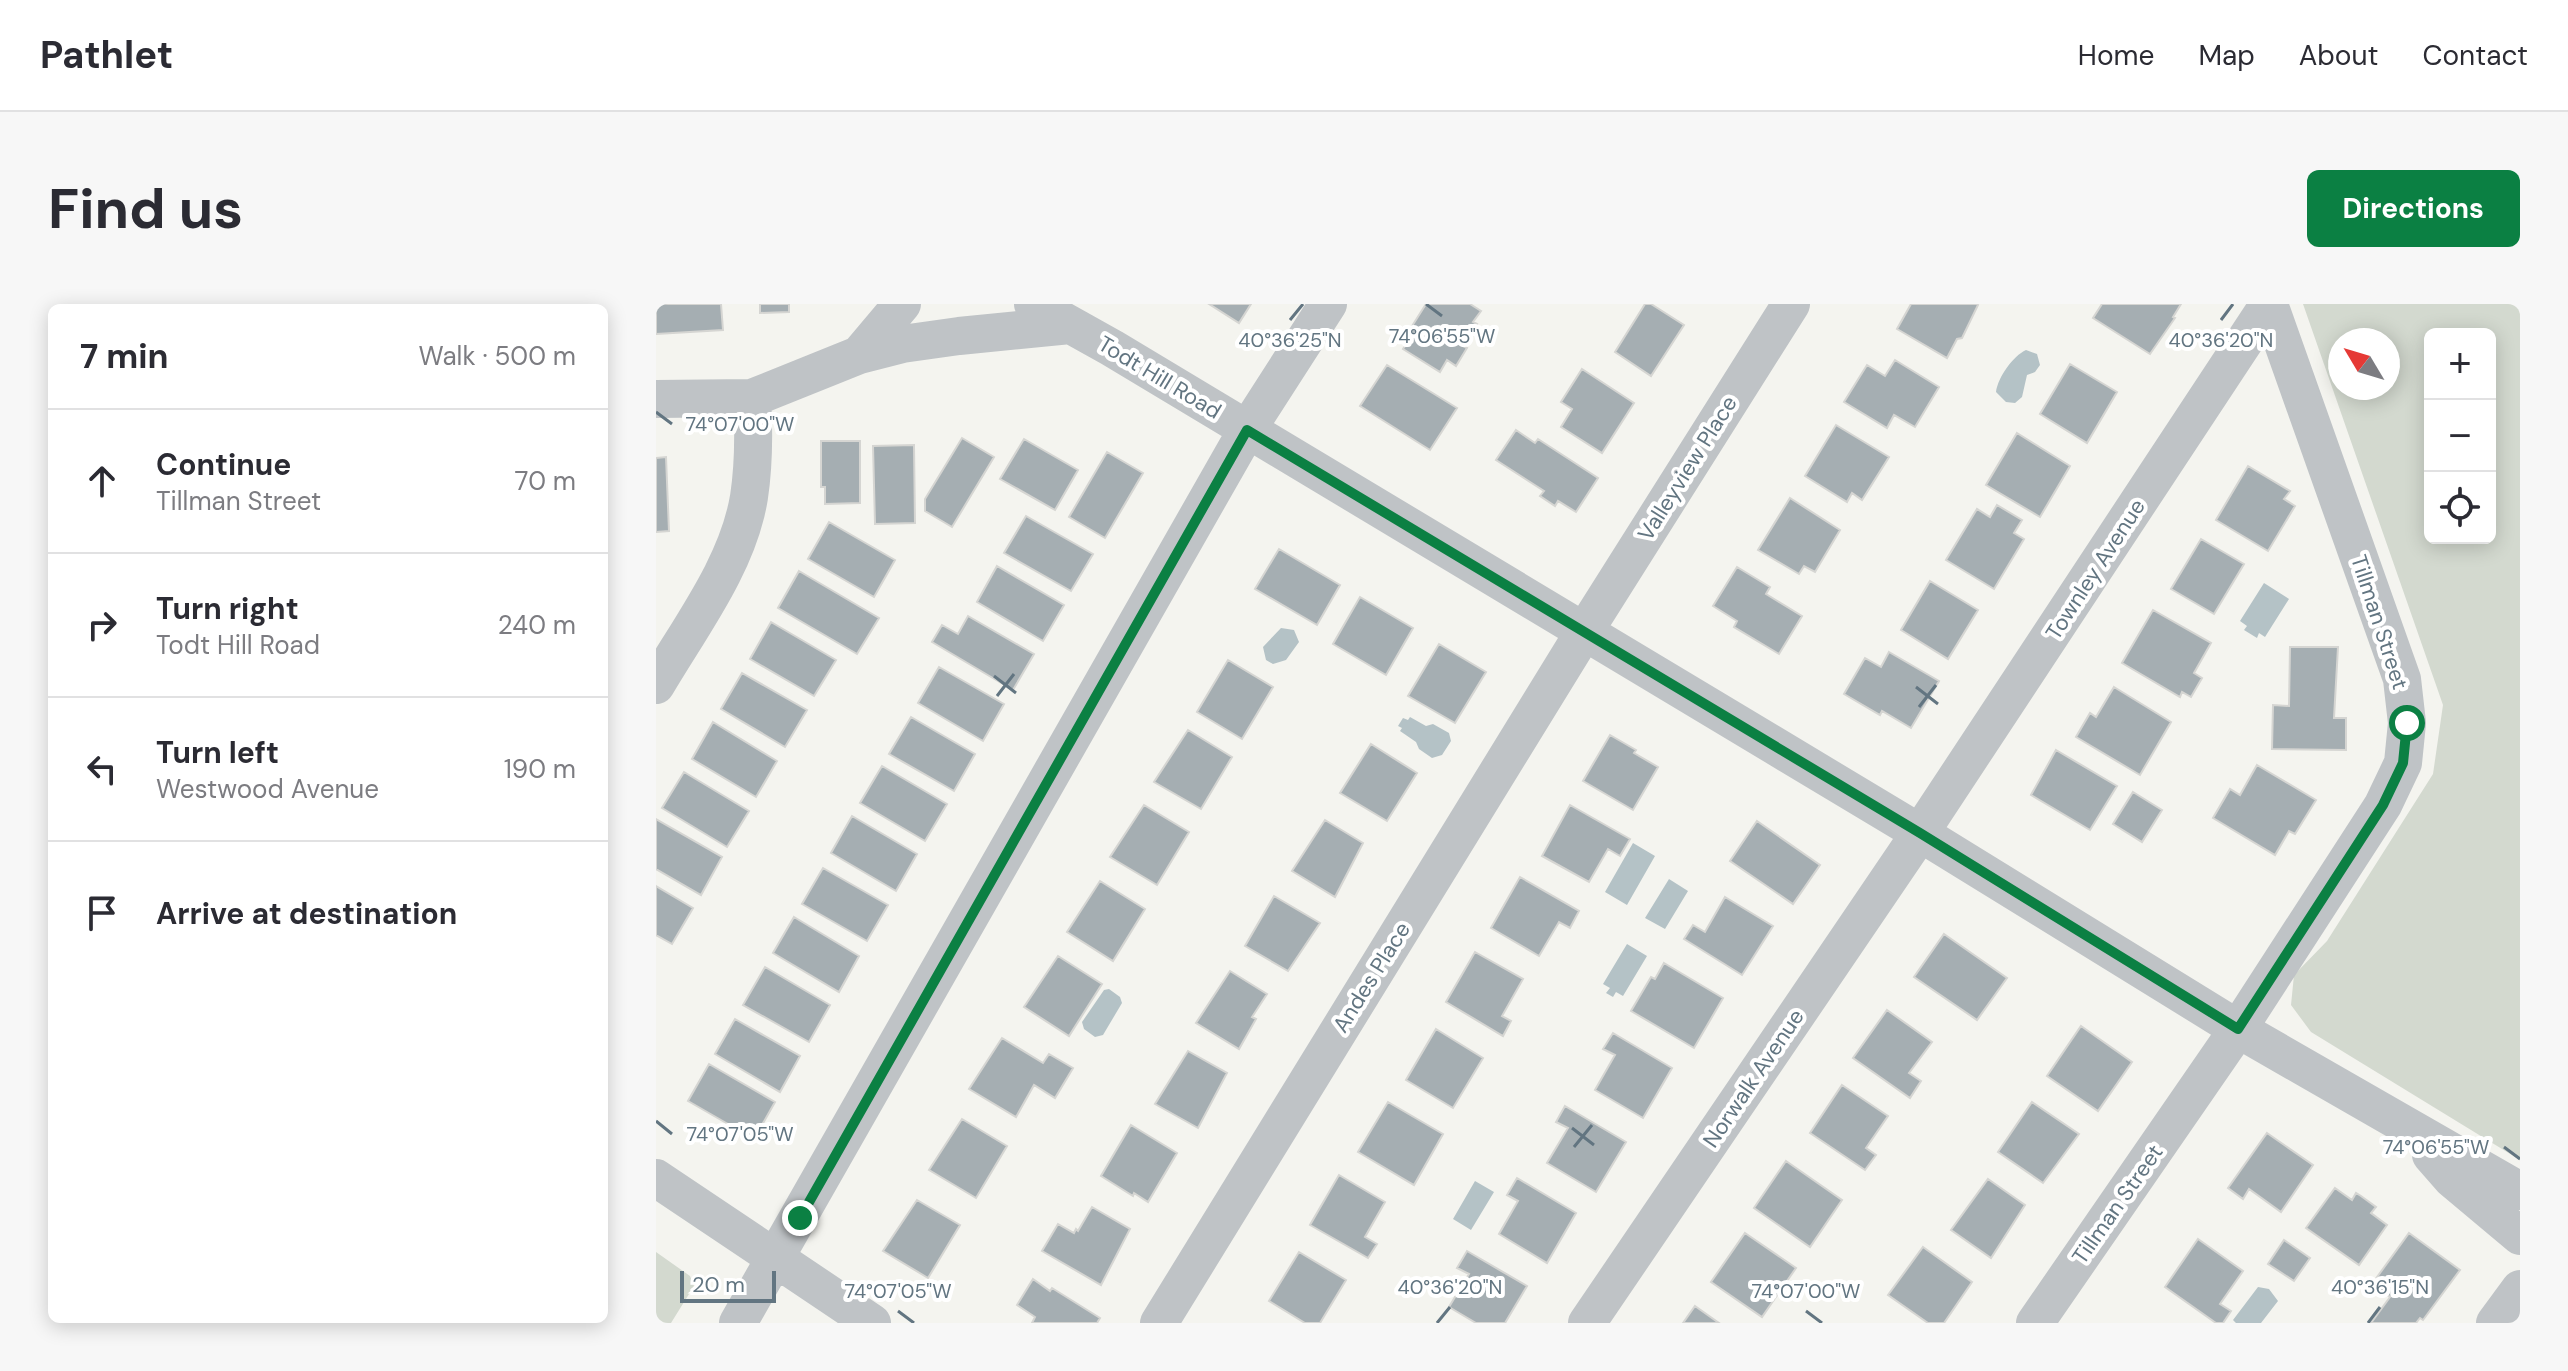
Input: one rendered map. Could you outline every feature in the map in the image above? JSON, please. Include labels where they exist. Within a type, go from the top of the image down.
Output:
[{"type":"street","points":[[859,355],[902,304]]},
{"type":"street","name":"Todt Hill Road","points":[[1033,304],[1920,833],[2238,1029],[2520,1191]]},
{"type":"street","points":[[738,1323],[1247,430],[1328,304]]},
{"type":"street","name":"Valleyview Place","points":[[1584,632],[1791,304]]},
{"type":"street","name":"Townley Avenue","points":[[1920,833],[2269,304]]},
{"type":"street","name":"Tillman Street","points":[[2035,1323],[2238,1029],[2383,805],[2403,763],[2407,723],[2402,679],[2269,304]]},
{"type":"street","points":[[656,399],[752,398],[859,355],[945,338],[1070,325]]},
{"type":"street","points":[[656,685],[724,572],[738,536],[749,500],[755,448],[752,398]]},
{"type":"street","name":"Andes Place","points":[[1159,1323],[1584,632]]},
{"type":"street","name":"Norwalk Avenue","points":[[1587,1323],[1920,833]]},
{"type":"street","points":[[2406,1125],[2452,1179],[2520,1236]]},
{"type":"street","points":[[657,1180],[872,1323]]},
{"type":"street","points":[[2495,1323],[2520,1289]]},
{"type":"shaded area","points":[[2303,304],[2520,304],[2520,1160],[2311,1032],[2291,1005],[2294,975],[2327,941],[2433,774],[2443,705],[2337,400],[2400,400],[2400,328],[2328,328],[2328,376]]},
{"type":"shaded area","points":[[2026,350],[2037,354],[2040,365],[2035,372],[2027,375],[2022,397],[2015,403],[2006,402],[1996,392],[2000,380],[2011,362]]},
{"type":"shaded area","points":[[2264,583],[2289,599],[2265,637],[2259,633],[2257,638],[2244,630],[2247,626],[2240,621]]},
{"type":"shaded area","points":[[1281,628],[1294,630],[1299,642],[1286,660],[1273,664],[1266,660],[1263,647]]},
{"type":"shaded area","points":[[1410,717],[1449,733],[1451,741],[1442,755],[1432,758],[1400,731],[1402,728],[1398,726],[1403,718],[1408,720]]},
{"type":"shaded area","points":[[1633,843],[1655,856],[1627,905],[1605,892]]},
{"type":"shaded area","points":[[1669,879],[1688,891],[1665,929],[1645,918]]},
{"type":"shaded area","points":[[1627,944],[1647,956],[1623,996],[1616,992],[1613,997],[1606,993],[1610,988],[1603,984]]},
{"type":"shaded area","points":[[1109,989],[1120,997],[1122,1003],[1103,1035],[1095,1037],[1084,1029],[1082,1022],[1104,990]]},
{"type":"shaded area","points":[[1475,1181],[1494,1192],[1471,1230],[1453,1219]]},
{"type":"shaded area","points":[[656,1252],[690,1276],[694,1286],[671,1323],[656,1323]]},
{"type":"shaded area","points":[[2258,1287],[2269,1289],[2278,1301],[2261,1323],[2236,1323],[2233,1320]]},
{"type":"building","points":[[656,304],[721,304],[723,330],[656,334]]},
{"type":"building","points":[[760,304],[789,304],[789,312],[760,313]]},
{"type":"building","points":[[1209,304],[1251,304],[1239,323]]},
{"type":"building","points":[[1426,304],[1470,304],[1481,311],[1473,322],[1477,324],[1463,346],[1467,348],[1456,366],[1447,360],[1440,372],[1403,349],[1411,337],[1407,334]]},
{"type":"building","points":[[1645,304],[1651,304],[1684,325],[1651,376],[1615,352]]},
{"type":"building","points":[[1911,304],[1978,305],[1962,338],[1957,339],[1947,358],[1897,329]]},
{"type":"building","points":[[2102,304],[2181,304],[2150,354],[2093,318]]},
{"type":"building","points":[[1895,360],[1939,387],[1915,427],[1894,415],[1887,428],[1844,402],[1867,365],[1885,376]]},
{"type":"building","points":[[2070,364],[2117,392],[2087,443],[2040,414]]},
{"type":"building","points":[[1387,365],[1457,408],[1430,450],[1360,406]]},
{"type":"building","points":[[1582,369],[1634,403],[1602,453],[1561,427],[1572,409],[1561,402]]},
{"type":"building","points":[[1836,425],[1889,457],[1862,500],[1852,493],[1847,502],[1805,476]]},
{"type":"building","points":[[1516,430],[1535,443],[1538,439],[1598,478],[1576,512],[1558,501],[1555,506],[1540,496],[1544,491],[1496,460]]},
{"type":"building","points":[[2017,433],[2070,466],[2040,517],[1986,485]]},
{"type":"building","points":[[962,438],[994,457],[952,527],[925,511],[925,499]]},
{"type":"building","points":[[1024,439],[1078,470],[1055,510],[1000,479]]},
{"type":"building","points":[[821,441],[860,441],[860,503],[825,504],[825,487],[821,487]]},
{"type":"building","points":[[914,445],[915,523],[875,524],[873,446]]},
{"type":"building","points":[[1107,452],[1143,473],[1105,538],[1069,517]]},
{"type":"building","points":[[666,457],[669,531],[656,532],[656,458]]},
{"type":"building","points":[[2248,466],[2290,491],[2284,499],[2295,506],[2268,551],[2216,520]]},
{"type":"building","points":[[1790,498],[1840,530],[1815,572],[1804,566],[1799,574],[1758,550]]},
{"type":"building","points":[[1997,505],[2022,520],[2014,533],[2024,539],[1994,589],[1946,560],[1977,509],[1990,517]]},
{"type":"building","points":[[1026,516],[1093,554],[1071,591],[1004,553]]},
{"type":"building","points":[[829,522],[895,560],[874,597],[808,559]]},
{"type":"building","points":[[2201,539],[2244,564],[2214,614],[2171,589]]},
{"type":"building","points":[[1279,549],[1340,585],[1317,625],[1255,589]]},
{"type":"building","points":[[997,566],[1064,605],[1043,641],[977,602]]},
{"type":"building","points":[[1737,567],[1770,587],[1766,594],[1802,616],[1779,654],[1734,627],[1737,621],[1713,606]]},
{"type":"building","points":[[799,571],[879,618],[857,654],[778,608]]},
{"type":"building","points":[[1930,581],[1978,610],[1948,659],[1901,630]]},
{"type":"building","points":[[1360,597],[1413,628],[1386,675],[1333,644]]},
{"type":"building","points":[[2153,610],[2211,643],[2194,673],[2202,678],[2191,697],[2182,692],[2180,697],[2122,663]]},
{"type":"building","points":[[968,616],[1034,654],[1013,690],[932,642],[942,625],[958,634]]},
{"type":"building","points":[[771,622],[836,660],[814,696],[750,659]]},
{"type":"building","points":[[1439,644],[1486,672],[1455,723],[1408,696]]},
{"type":"building","points":[[2290,647],[2338,647],[2334,718],[2346,718],[2346,750],[2272,749],[2273,705],[2289,706]]},
{"type":"building","points":[[1889,652],[1939,681],[1911,728],[1882,711],[1880,715],[1844,694],[1865,658],[1881,667]]},
{"type":"building","points":[[1228,660],[1273,687],[1242,739],[1197,712]]},
{"type":"building","points":[[939,667],[1004,704],[983,741],[918,703]]},
{"type":"building","points":[[742,673],[807,710],[785,747],[721,709]]},
{"type":"building","points":[[2114,687],[2171,722],[2140,775],[2076,737],[2090,713],[2096,717]]},
{"type":"building","points":[[911,717],[975,754],[954,791],[889,754]]},
{"type":"building","points":[[713,722],[777,761],[756,797],[692,759]]},
{"type":"building","points":[[1188,730],[1232,757],[1201,809],[1154,782]]},
{"type":"building","points":[[1610,735],[1658,767],[1633,810],[1583,781]]},
{"type":"building","points":[[1371,744],[1417,773],[1387,821],[1340,793]]},
{"type":"building","points":[[2056,750],[2117,786],[2090,830],[2031,795]]},
{"type":"building","points":[[2257,765],[2316,800],[2295,834],[2289,831],[2275,855],[2213,818],[2230,789],[2240,795]]},
{"type":"building","points":[[882,766],[947,804],[925,841],[860,803]]},
{"type":"building","points":[[684,772],[749,811],[727,847],[662,808]]},
{"type":"building","points":[[2133,792],[2162,810],[2142,842],[2113,824]]},
{"type":"building","points":[[1144,805],[1189,832],[1157,885],[1110,857]]},
{"type":"building","points":[[1570,805],[1630,839],[1620,856],[1608,849],[1589,882],[1542,856]]},
{"type":"building","points":[[852,816],[917,854],[896,891],[831,853]]},
{"type":"building","points":[[656,819],[722,857],[701,895],[656,869]]},
{"type":"building","points":[[1325,820],[1363,843],[1335,897],[1292,871]]},
{"type":"building","points":[[1757,821],[1820,865],[1793,904],[1730,861]]},
{"type":"building","points":[[823,868],[888,905],[867,941],[802,904]]},
{"type":"building","points":[[1520,877],[1579,911],[1570,928],[1559,922],[1539,956],[1491,928]]},
{"type":"building","points":[[1100,881],[1145,909],[1113,961],[1067,932]]},
{"type":"building","points":[[656,886],[693,908],[672,944],[656,935]]},
{"type":"building","points":[[1274,896],[1320,923],[1288,971],[1245,946]]},
{"type":"building","points":[[1725,897],[1773,926],[1742,975],[1684,939],[1693,925],[1705,932]]},
{"type":"building","points":[[794,917],[859,956],[839,992],[773,953]]},
{"type":"building","points":[[1944,934],[2007,978],[1977,1020],[1914,977]]},
{"type":"building","points":[[1475,952],[1523,979],[1502,1016],[1511,1021],[1503,1036],[1446,1002]]},
{"type":"building","points":[[1058,956],[1102,984],[1069,1036],[1024,1007]]},
{"type":"building","points":[[1664,963],[1723,998],[1694,1048],[1631,1011],[1651,977],[1655,979]]},
{"type":"building","points":[[765,967],[830,1005],[809,1042],[743,1005]]},
{"type":"building","points":[[1230,971],[1267,994],[1252,1017],[1256,1019],[1239,1049],[1196,1023]]},
{"type":"building","points":[[1887,1010],[1932,1042],[1909,1073],[1921,1081],[1910,1098],[1853,1058]]},
{"type":"building","points":[[735,1019],[800,1056],[780,1092],[715,1054]]},
{"type":"building","points":[[2081,1026],[2132,1062],[2098,1111],[2047,1076]]},
{"type":"building","points":[[1436,1029],[1483,1058],[1453,1108],[1406,1080]]},
{"type":"building","points":[[1613,1033],[1672,1068],[1643,1118],[1595,1090],[1615,1055],[1603,1049]]},
{"type":"building","points":[[1002,1038],[1043,1063],[1049,1054],[1073,1068],[1055,1098],[1034,1085],[1016,1117],[969,1089]]},
{"type":"building","points":[[1188,1051],[1227,1073],[1198,1128],[1155,1104]]},
{"type":"building","points":[[709,1064],[775,1102],[754,1139],[688,1101]]},
{"type":"building","points":[[1842,1085],[1888,1116],[1866,1148],[1876,1155],[1865,1170],[1810,1133]]},
{"type":"building","points":[[1388,1102],[1443,1134],[1414,1185],[1358,1152]]},
{"type":"building","points":[[2032,1102],[2079,1134],[2043,1183],[1998,1152]]},
{"type":"building","points":[[1565,1106],[1626,1142],[1596,1192],[1547,1163],[1568,1128],[1556,1122]]},
{"type":"building","points":[[962,1119],[1007,1146],[976,1198],[929,1170]]},
{"type":"building","points":[[1131,1125],[1177,1153],[1148,1202],[1101,1176]]},
{"type":"building","points":[[2267,1133],[2313,1165],[2281,1212],[2249,1189],[2243,1199],[2228,1188]]},
{"type":"building","points":[[1786,1161],[1842,1200],[1810,1247],[1754,1208]]},
{"type":"building","points":[[1339,1175],[1385,1202],[1365,1237],[1377,1244],[1368,1258],[1310,1225]]},
{"type":"building","points":[[1517,1178],[1576,1213],[1547,1263],[1499,1234],[1518,1201],[1507,1195]]},
{"type":"building","points":[[1988,1179],[2025,1205],[1991,1258],[1951,1230]]},
{"type":"building","points":[[2335,1188],[2352,1200],[2356,1193],[2361,1196],[2376,1207],[2371,1213],[2387,1225],[2359,1265],[2306,1228]]},
{"type":"building","points":[[917,1200],[960,1225],[928,1278],[883,1251]]},
{"type":"building","points":[[1092,1207],[1130,1229],[1101,1285],[1042,1251],[1058,1224],[1074,1233],[1076,1229],[1078,1231]]},
{"type":"building","points":[[1745,1233],[1796,1268],[1762,1317],[1711,1282]]},
{"type":"building","points":[[2409,1233],[2460,1270],[2423,1320],[2420,1318],[2416,1323],[2371,1323],[2390,1297],[2372,1284]]},
{"type":"building","points":[[2198,1239],[2243,1271],[2220,1304],[2231,1311],[2223,1323],[2216,1323],[2165,1287]]},
{"type":"building","points":[[2284,1240],[2310,1258],[2294,1281],[2268,1264]]},
{"type":"building","points":[[1923,1247],[1972,1282],[1944,1323],[1928,1323],[1888,1295]]},
{"type":"building","points":[[1467,1251],[1527,1286],[1505,1323],[1476,1323],[1449,1307],[1469,1274],[1457,1268]]},
{"type":"building","points":[[1299,1252],[1346,1280],[1320,1323],[1305,1323],[1269,1301]]},
{"type":"building","points":[[1033,1279],[1100,1318],[1097,1323],[1032,1323],[1035,1317],[1017,1305]]},
{"type":"building","points":[[1695,1306],[1719,1323],[1683,1323]]},
{"type":"route","points":[[800,1218],[1247,430],[1920,833],[2238,1029],[2383,805],[2403,763],[2407,723]]}]
